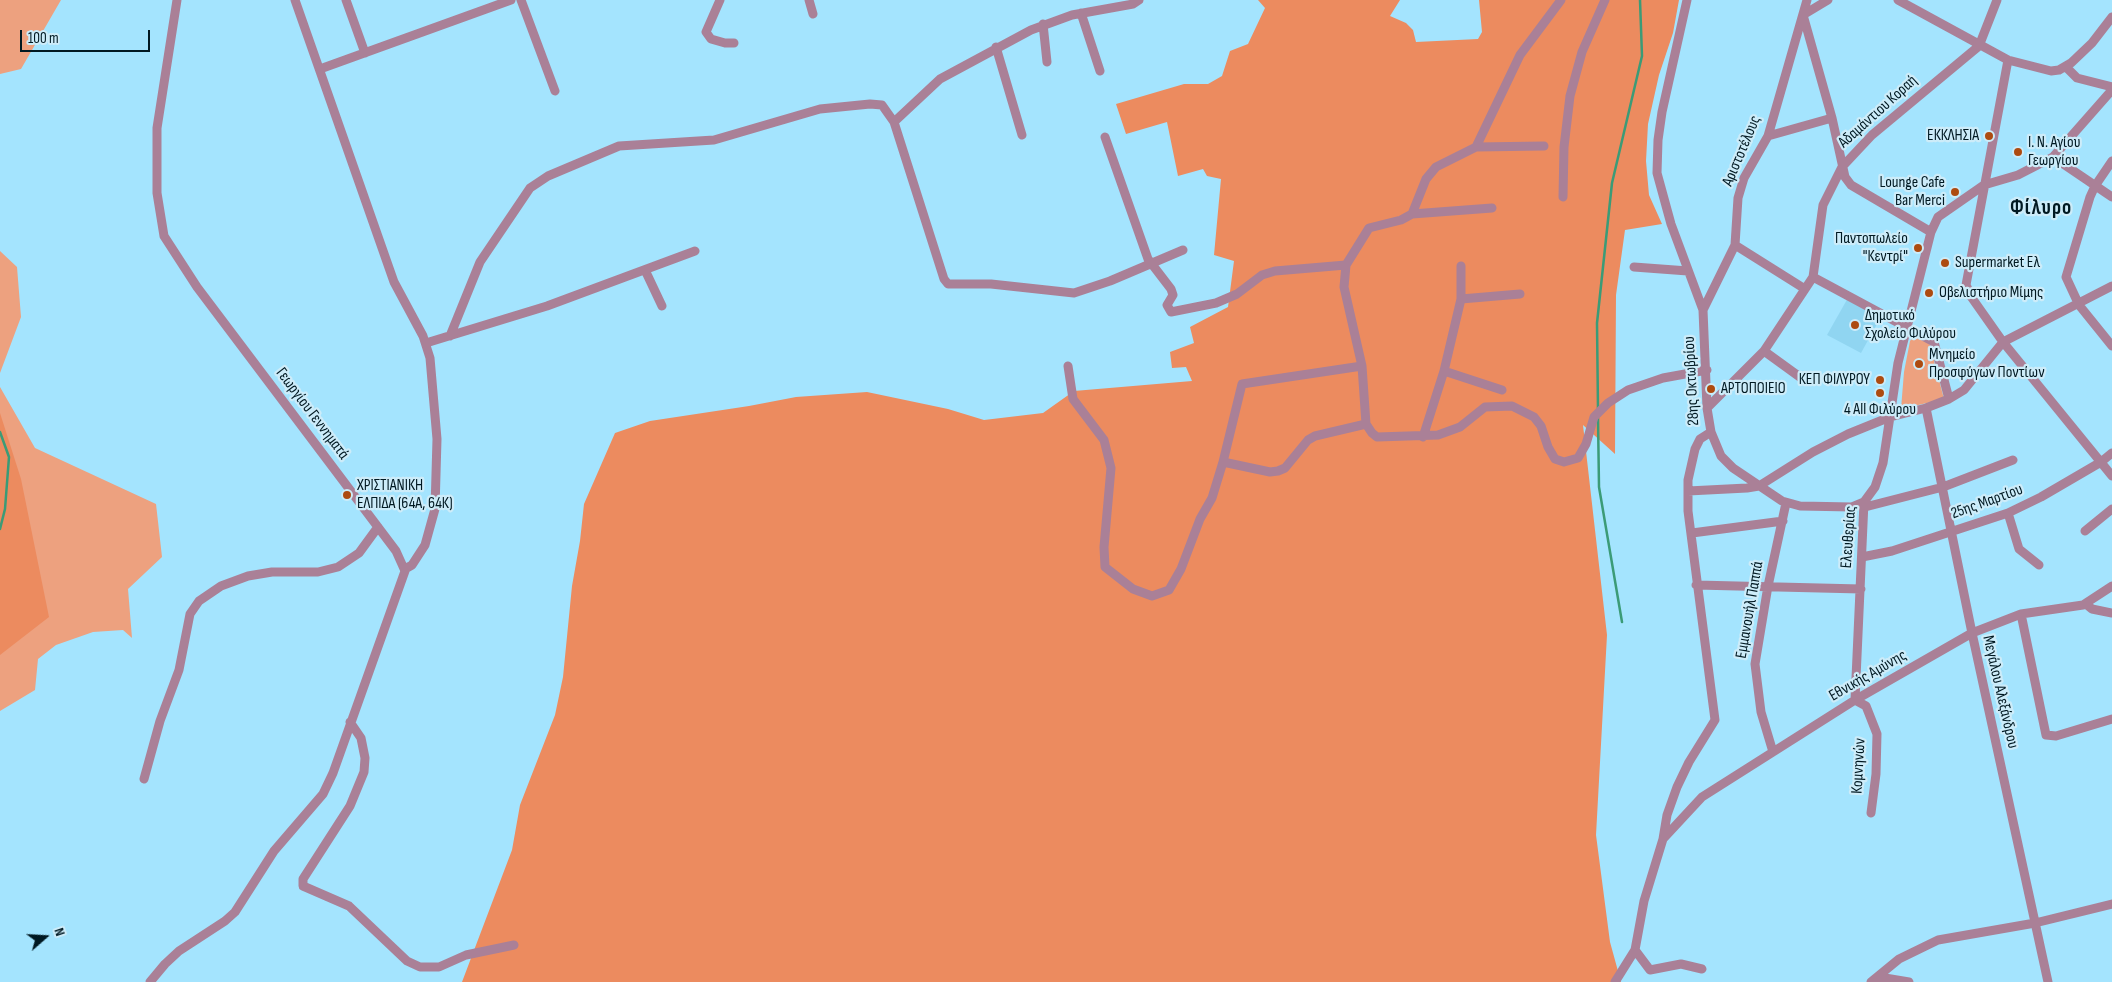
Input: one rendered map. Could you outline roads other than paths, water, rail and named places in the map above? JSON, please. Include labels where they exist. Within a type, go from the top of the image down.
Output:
[{"type":"street","name":"Γεωργίου Γεννηματά","points":[[177,0],[157,128],[157,193],[164,236],[193,282],[398,554],[405,569]]},
{"type":"street","points":[[150,982],[164,964],[236,912],[274,851],[323,794],[404,578],[405,569],[412,565],[424,547],[430,532],[435,509],[437,431],[431,366],[426,343],[394,282],[295,0]]},
{"type":"street","points":[[346,0],[365,53]]},
{"type":"street","points":[[320,69],[511,0]]},
{"type":"street","points":[[521,0],[555,91]]},
{"type":"street","points":[[720,0],[706,32],[710,39],[724,43],[734,43]]},
{"type":"street","points":[[809,0],[813,14]]},
{"type":"street","points":[[894,122],[940,79],[996,47],[1043,24],[1081,13],[1133,4],[1139,0]]},
{"type":"street","points":[[1476,146],[1520,55],[1561,0]]},
{"type":"street","points":[[1563,197],[1564,147],[1570,96],[1582,52],[1604,0]]},
{"type":"street","name":"28ης Οκτωβρίου","points":[[1635,950],[1644,901],[1663,839],[1667,815],[1689,762],[1715,720],[1696,585],[1692,533],[1688,511],[1690,466],[1700,439],[1710,432],[1707,408],[1707,370],[1703,310],[1662,195],[1657,166],[1662,112],[1686,0]]},
{"type":"street","name":"Αριστοτέλους","points":[[1703,310],[1736,244],[1738,198],[1744,178],[1768,136],[1807,0]]},
{"type":"street","points":[[1828,0],[1803,15],[1832,118],[1842,167],[1851,185],[1931,232]]},
{"type":"street","points":[[1898,0],[1978,46],[2008,60],[2051,71],[2066,67],[2092,43],[2112,17]]},
{"type":"street","name":"Αδαμάντιου Κοραή","points":[[1707,408],[1728,390],[1764,351],[1813,277],[1822,206],[1842,167],[1872,135],[1978,46],[1997,0]]},
{"type":"street","points":[[1081,13],[1100,71]]},
{"type":"street","points":[[1043,24],[1047,62]]},
{"type":"street","points":[[996,47],[1022,134]]},
{"type":"street","points":[[2008,60],[1966,284],[1972,298],[2003,342],[2112,476]]},
{"type":"street","points":[[2066,67],[2076,78],[2112,88]]},
{"type":"street","name":"Ελευθερίας","points":[[1855,700],[1865,504],[1881,473],[1896,372],[1931,232],[1942,214],[1984,185],[2018,175],[2053,157],[2112,88]]},
{"type":"street","points":[[450,336],[480,262],[530,188],[548,176],[619,146],[714,140],[820,109],[870,104],[882,105],[894,122],[946,283],[991,284],[1074,293],[1110,281],[1184,250]]},
{"type":"street","points":[[1768,136],[1832,118]]},
{"type":"street","points":[[1106,136],[1150,263],[1165,278],[1171,288],[1173,295],[1167,305],[1170,312],[1173,313],[1216,303],[1237,294],[1262,276],[1275,271],[1346,265]]},
{"type":"street","points":[[1412,214],[1426,180],[1436,167],[1476,146],[1544,146]]},
{"type":"street","points":[[2053,157],[2112,198]]},
{"type":"street","points":[[2112,161],[2095,186],[2066,277],[2079,305],[2112,346]]},
{"type":"street","points":[[1492,208],[1412,214],[1401,220],[1369,228],[1346,265],[1344,287],[1362,366],[1366,424],[1372,434],[1377,437],[1438,435],[1460,427],[1486,407],[1512,406],[1534,417],[1541,426],[1548,447],[1555,459],[1564,462],[1578,458],[1586,444],[1594,417],[1608,404],[1637,387],[1663,378],[1707,370]]},
{"type":"street","points":[[1736,244],[1805,289]]},
{"type":"street","points":[[426,343],[547,306],[695,251]]},
{"type":"street","points":[[1424,436],[1444,371],[1461,299],[1461,266]]},
{"type":"street","points":[[1634,266],[1688,271]]},
{"type":"street","points":[[645,270],[662,306]]},
{"type":"street","points":[[1813,277],[1934,342],[1949,400]]},
{"type":"street","points":[[1688,491],[1759,486],[1831,442],[1890,417],[1949,400],[1964,390],[2003,342],[2079,305],[2112,286]]},
{"type":"street","points":[[1461,299],[1520,294]]},
{"type":"street","points":[[1764,351],[1804,380]]},
{"type":"street","points":[[1068,366],[1073,399],[1104,440],[1111,468],[1104,546],[1105,567],[1133,589],[1152,596],[1169,590],[1181,569],[1200,519],[1212,498],[1242,384],[1362,366]]},
{"type":"street","points":[[1444,371],[1502,390]]},
{"type":"street","name":"Μεγάλου Αλεξάνδρου","points":[[1926,408],[1972,633],[2048,982]]},
{"type":"street","points":[[1223,462],[1270,472],[1278,471],[1285,468],[1308,440],[1315,436],[1366,424]]},
{"type":"street","points":[[1710,432],[1723,459],[1759,486],[1786,503],[1811,508],[1852,507],[1943,487],[2013,460]]},
{"type":"street","name":"25ης Μαρτίου","points":[[1862,557],[1892,551],[1951,530],[2008,513],[2041,497],[2101,462],[2112,453]]},
{"type":"street","name":"Εμμανουήλ Παππά","points":[[1773,752],[1760,704],[1755,664],[1768,586],[1786,503]]},
{"type":"street","points":[[2085,531],[2112,509]]},
{"type":"street","points":[[2008,513],[2019,548],[2039,565]]},
{"type":"street","points":[[1692,533],[1783,521]]},
{"type":"street","points":[[144,779],[160,721],[179,670],[190,614],[199,601],[221,586],[248,576],[272,572],[318,572],[338,567],[359,553],[378,527]]},
{"type":"street","points":[[1696,585],[1861,589]]},
{"type":"street","name":"Εθνικής Αμύνης","points":[[1663,839],[1702,797],[1855,700],[1972,633],[2020,614],[2086,604],[2112,586]]},
{"type":"street","points":[[2086,604],[2092,609],[2112,613]]},
{"type":"street","points":[[2020,614],[2046,734],[2056,736],[2112,719]]},
{"type":"street","name":"Κομνηνών","points":[[1855,700],[1866,706],[1877,734],[1876,774],[1871,813]]},
{"type":"street","points":[[350,722],[361,738],[365,758],[364,772],[350,806],[302,878],[303,886],[350,906],[407,961],[420,967],[439,967],[466,955],[514,944]]},
{"type":"street","points":[[1872,981],[1899,959],[1938,940],[2034,923],[2112,904]]},
{"type":"street","points":[[1615,982],[1635,950],[1650,970],[1682,964],[1702,969]]},
{"type":"street","points":[[1872,981],[1885,978],[1909,982]]},
{"type":"waterway","points":[[1598,410],[1597,323],[1612,183],[1642,56],[1640,0]]},
{"type":"waterway","points":[[1598,418],[1599,487],[1622,622]]},
{"type":"waterway","points":[[0,432],[9,457],[5,509],[0,529]]},
{"type":"place","name":"ΕΚΚΛΗΣΙΑ","points":[[1989,136]]},
{"type":"place","name":"Ι. Ν. Αγίου Γεωργίου","points":[[2018,152]]},
{"type":"place","name":"Lounge Cafe Bar Merci","points":[[1955,192]]},
{"type":"place","name":"Παντοπωλείο \"Κεντρί\"","points":[[1918,248]]},
{"type":"place","name":"Supermarket Ελ","points":[[1945,263]]},
{"type":"place","name":"Οβελιστήριο Μίμης","points":[[1929,293]]},
{"type":"place","name":"Δημοτικό Σχολείο Φιλύρου","points":[[1855,325]]},
{"type":"place","name":"Μνημείο Προσφύγων Ποντίων","points":[[1919,364]]},
{"type":"place","name":"ΚΕΠ ΦΙΛΥΡΟΥ","points":[[1880,380]]},
{"type":"place","name":"ΑΡΤΟΠΟΙΕΙΟ","points":[[1711,389]]},
{"type":"place","name":"4 All Φιλύρου","points":[[1880,393]]},
{"type":"place","name":"ΧΡΙΣΤΙΑΝΙΚΗ ΕΛΠΙΔΑ (64Α, 64Κ)","points":[[347,495]]},
{"type":"district","name":"Φίλυρο","points":[[2041,209]]}]
